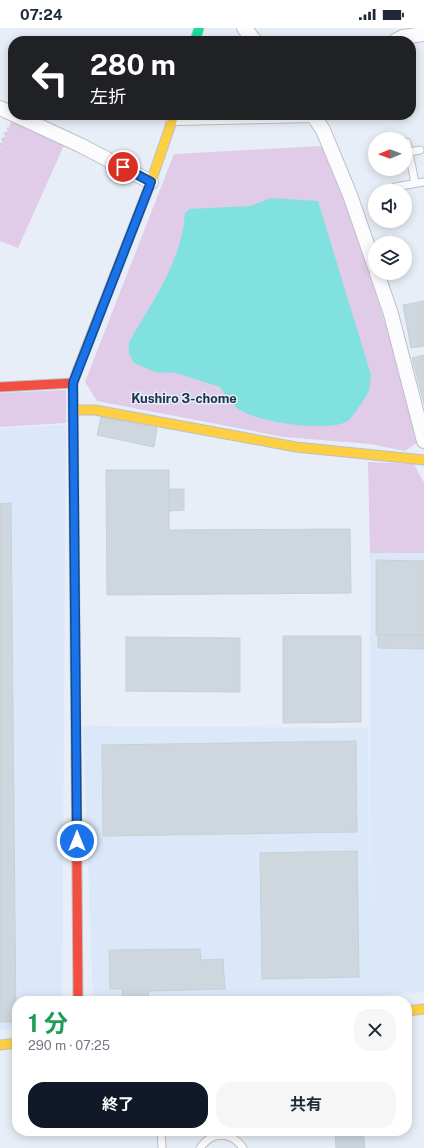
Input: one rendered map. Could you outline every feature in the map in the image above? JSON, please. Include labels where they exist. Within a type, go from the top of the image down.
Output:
[{"type":"street","points":[[244,28],[251,36]]},
{"type":"street","points":[[410,36],[424,34]]},
{"type":"street","points":[[0,108],[8,115]]},
{"type":"street","points":[[35,120],[151,182]]},
{"type":"street","points":[[78,996],[73,383],[151,182],[172,120]]},
{"type":"street","points":[[316,120],[323,130],[347,188],[368,247]]},
{"type":"street","points":[[379,280],[391,314],[424,441]]},
{"type":"street","points":[[0,387],[73,383]]},
{"type":"street","points":[[74,410],[95,410],[296,447],[424,460]]},
{"type":"street","points":[[412,1010],[424,1009]]},
{"type":"street","points":[[0,1045],[12,1044]]},
{"type":"lane","points":[[412,151],[420,150]]},
{"type":"lane","points":[[412,168],[415,183]]},
{"type":"lane","points":[[410,184],[424,182]]},
{"type":"lane","points":[[161,1136],[162,1148]]},
{"type":"lane","points":[[200,1148],[212,1136]]},
{"type":"lane","points":[[231,1136],[238,1141],[243,1148]]},
{"type":"path","points":[[0,146],[11,120]]},
{"type":"shaded area","points":[[12,120],[65,143],[18,248],[0,241],[0,148]]},
{"type":"shaded area","points":[[322,146],[345,197],[368,269],[368,280],[371,280],[422,439],[405,451],[370,444],[284,437],[97,401],[85,382],[174,154]]},
{"type":"shaded area","points":[[66,390],[66,423],[0,427],[0,393]]},
{"type":"shaded area","points":[[66,425],[62,996],[12,996],[12,1029],[0,1030],[0,428]]},
{"type":"shaded area","points":[[368,462],[414,464],[424,483],[424,553],[370,553]]},
{"type":"shaded area","points":[[370,553],[424,553],[424,992],[371,996],[93,996],[83,726],[368,728],[370,921]]},
{"type":"water","points":[[271,198],[318,201],[371,375],[369,390],[363,402],[348,421],[339,424],[310,426],[277,422],[249,414],[240,410],[234,405],[220,387],[176,373],[155,372],[134,363],[129,354],[129,342],[156,296],[172,264],[183,231],[185,213],[190,209],[250,206]]},
{"type":"building","points":[[424,301],[424,346],[411,348],[403,305]]},
{"type":"building","points":[[424,355],[424,404],[412,358]]},
{"type":"building","points":[[101,417],[157,428],[154,447],[97,435]]},
{"type":"building","points":[[106,470],[169,470],[169,530],[350,529],[351,593],[107,595]]},
{"type":"building","points":[[169,489],[184,489],[184,510],[169,511]]},
{"type":"building","points":[[11,503],[16,996],[12,996],[12,1022],[0,1022],[0,504]]},
{"type":"building","points":[[376,560],[424,561],[424,635],[376,635]]},
{"type":"building","points":[[378,635],[424,635],[424,649],[378,648]]},
{"type":"building","points":[[283,636],[361,636],[361,722],[283,723]]},
{"type":"building","points":[[126,637],[240,638],[240,692],[126,691]]},
{"type":"building","points":[[356,741],[357,832],[103,836],[102,745]]},
{"type":"building","points":[[357,851],[359,977],[262,979],[260,853]]},
{"type":"building","points":[[200,949],[201,960],[223,959],[225,989],[148,991],[148,996],[123,996],[122,989],[110,989],[109,950]]},
{"type":"building","points":[[335,1136],[364,1136],[365,1148],[336,1148]]},
{"type":"traffic: fast","points":[[197,36],[199,28]]},
{"type":"traffic: fast","points":[[76,758],[73,383],[78,369]]},
{"type":"traffic: slow","points":[[78,369],[151,182],[172,120]]},
{"type":"traffic: slow","points":[[74,410],[95,410],[296,447],[424,460]]},
{"type":"traffic: slow","points":[[412,1010],[424,1009]]},
{"type":"traffic: slow","points":[[0,1045],[12,1044]]},
{"type":"traffic: jam","points":[[0,387],[73,383]]},
{"type":"traffic: jam","points":[[76,758],[78,996]]},
{"type":"district","name":"Kushiro 3-chome","points":[[184,398]]},
{"type":"route","points":[[77,841],[73,383],[151,182],[123,167]]}]
